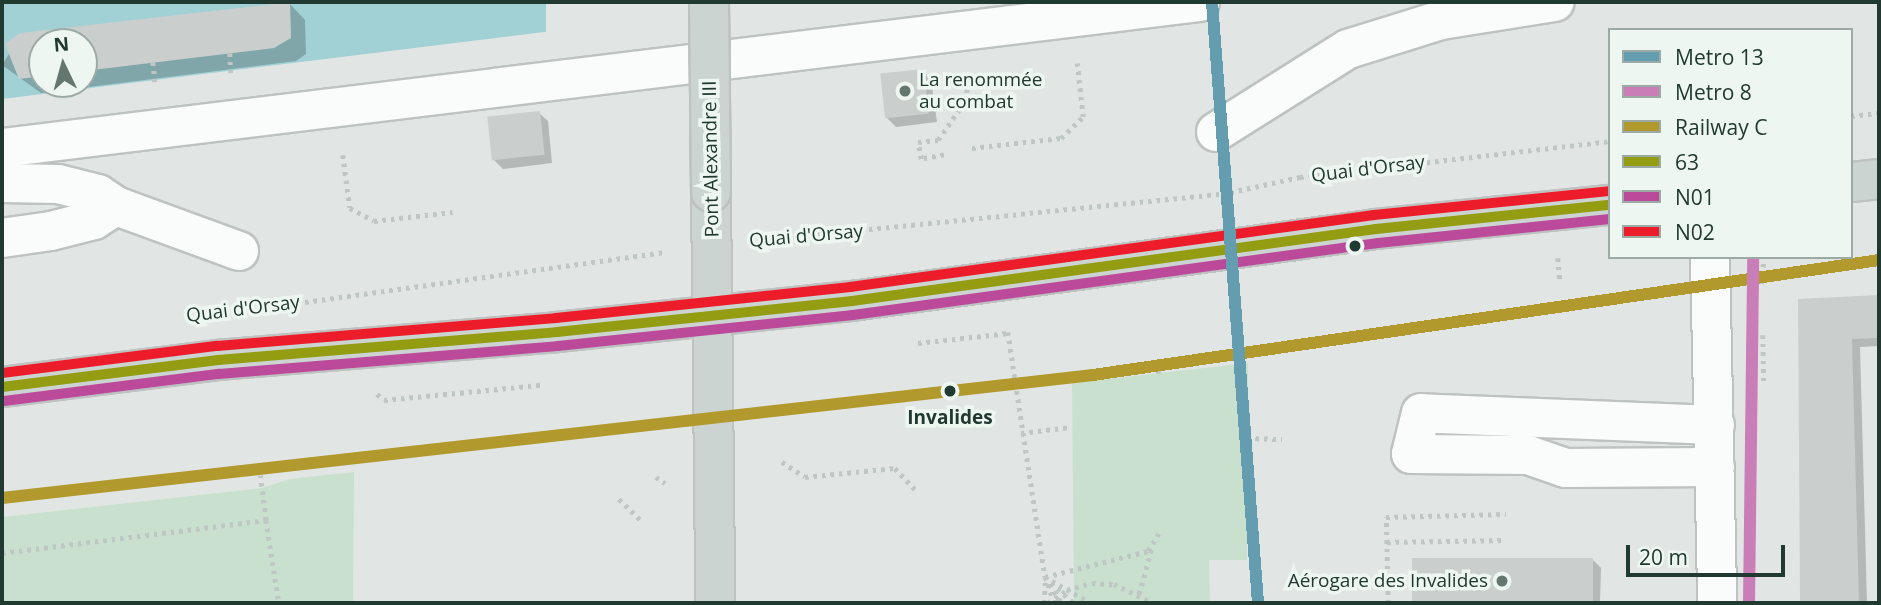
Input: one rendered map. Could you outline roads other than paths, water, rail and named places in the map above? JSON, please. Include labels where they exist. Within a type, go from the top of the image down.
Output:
[{"type":"main road","name":"Pont Alexandre III","points":[[709,2],[715,603]]},
{"type":"main road","points":[[1853,182],[1879,179]]},
{"type":"main road","points":[[2,387],[230,359],[714,316],[898,295],[1376,229],[1608,205]]},
{"type":"street","points":[[2,148],[1200,2]]},
{"type":"street","points":[[1216,132],[1348,50],[1441,20],[1555,2]]},
{"type":"street","points":[[2,183],[58,184],[98,194],[116,206],[239,251]]},
{"type":"street","points":[[2,238],[94,220],[116,206]]},
{"type":"street","points":[[1710,259],[1717,603]]},
{"type":"street","points":[[1715,425],[1421,413],[1411,454],[1528,455],[1565,468],[1715,467]]},
{"type":"water","points":[[2,2],[787,2],[98,87],[98,28],[28,28],[28,96],[2,99]]},
{"type":"metro line","name":"13","points":[[1212,2],[1258,603]]},
{"type":"metro line","name":"8","points":[[1749,603],[1753,259]]},
{"type":"rail line","name":"C","points":[[2,498],[1093,375],[1879,260]]},
{"type":"place","name":"La renommée au combat","points":[[905,91]]},
{"type":"place","name":"Invalides","points":[[950,391]]},
{"type":"place","name":"Aérogare des Invalides","points":[[1502,581]]}]
